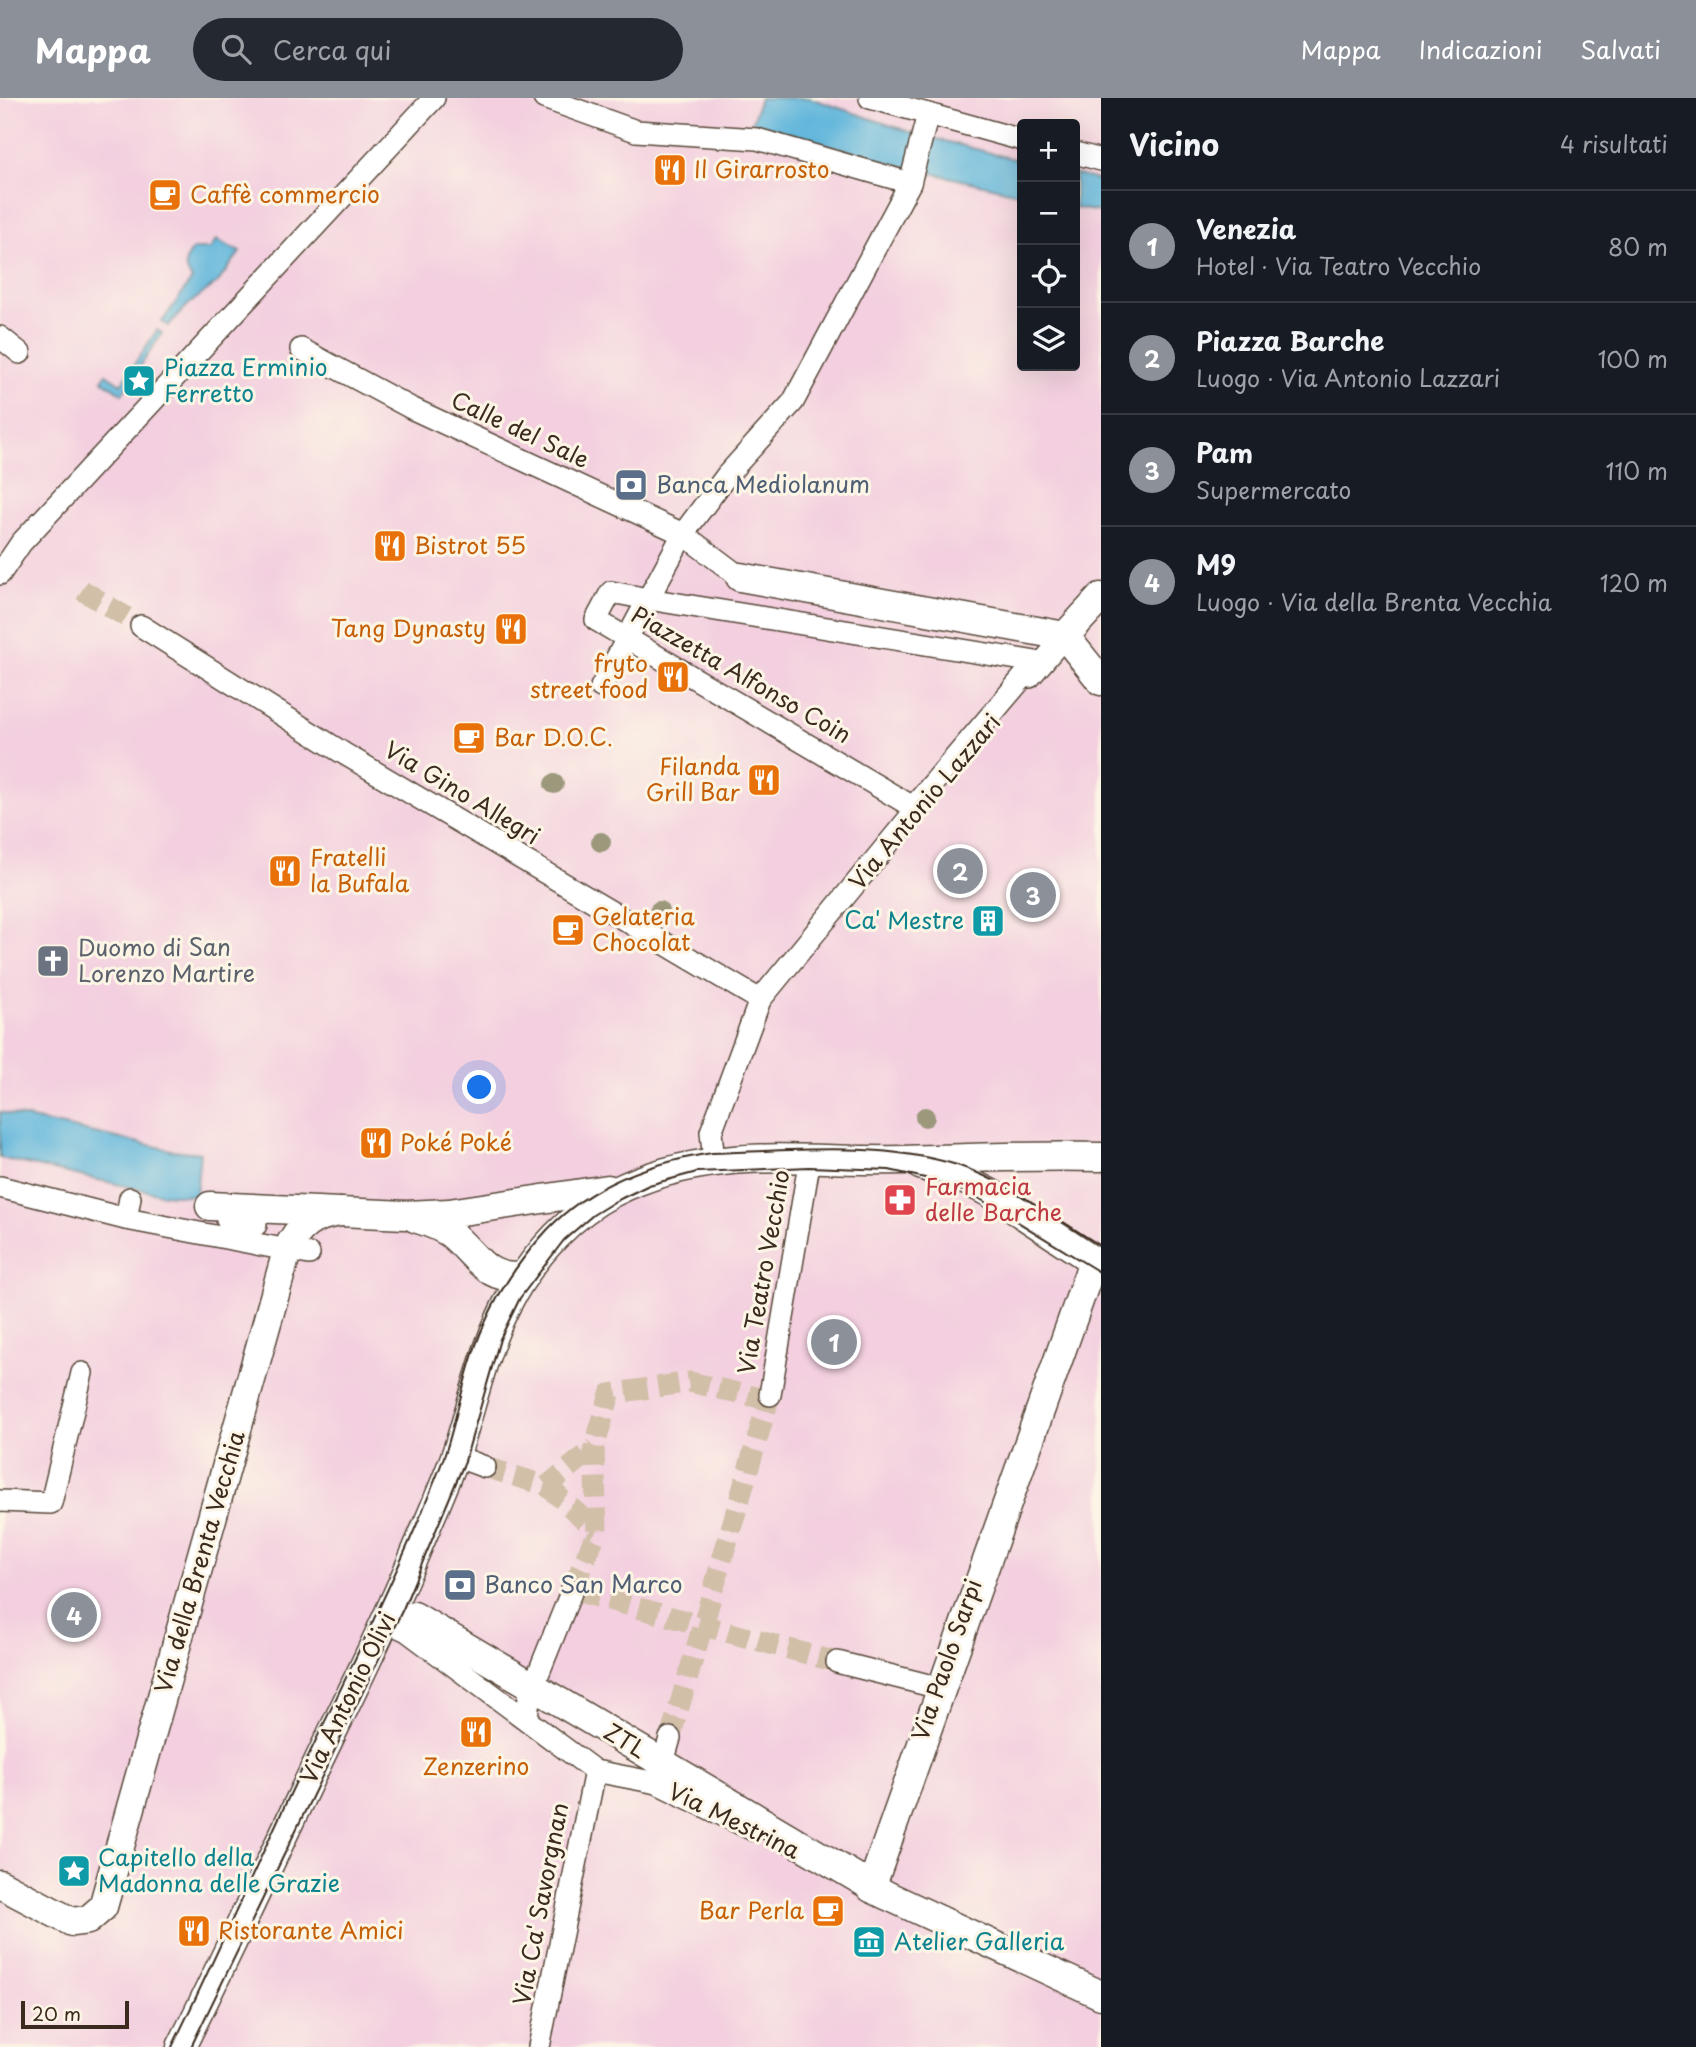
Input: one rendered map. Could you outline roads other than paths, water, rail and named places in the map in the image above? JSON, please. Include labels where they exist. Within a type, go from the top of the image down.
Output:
[{"type":"street","points":[[0,574],[21,543],[434,98]]},
{"type":"street","points":[[544,98],[636,131],[757,139],[912,177]]},
{"type":"street","points":[[870,98],[926,122],[1017,139]]},
{"type":"street","points":[[601,687],[683,534],[727,475],[793,402],[912,177],[926,122]]},
{"type":"street","points":[[1080,154],[1101,160]]},
{"type":"street","points":[[0,337],[20,354]]},
{"type":"street","name":"Calle del Sale","points":[[301,349],[411,408],[683,534]]},
{"type":"street","points":[[683,534],[740,577],[1065,636],[1101,681]]},
{"type":"street","name":"Piazzetta Alfonso Coin","points":[[611,592],[648,599],[1036,662],[913,807],[596,620],[611,592]]},
{"type":"street","points":[[1065,636],[1101,597]]},
{"type":"street","name":"Via Gino Allegri","points":[[141,626],[343,753],[760,1000]]},
{"type":"street","name":"Via Antonio Lazzari","points":[[714,1161],[711,1132],[760,1000],[932,790],[1065,636]]},
{"type":"street","points":[[219,1213],[449,1213],[632,1184],[666,1171],[714,1161],[810,1158],[900,1160],[1037,1155],[1101,1157]]},
{"type":"street","name":"Via Teatro Vecchio","points":[[770,1395],[810,1158]]},
{"type":"street","points":[[900,1160],[978,1186],[1095,1265]]},
{"type":"street","name":"Via Antonio Olivi","points":[[181,2047],[386,1620],[455,1456],[491,1339],[513,1291],[557,1235],[580,1214],[632,1184]]},
{"type":"street","points":[[0,1187],[128,1208],[298,1252]]},
{"type":"street","name":"Via della Brenta Vecchia","points":[[0,1884],[72,1922],[88,1920],[103,1907],[298,1252],[296,1232],[317,1216],[341,1212]]},
{"type":"street","points":[[219,1213],[256,1226]]},
{"type":"street","points":[[406,1215],[442,1228],[498,1276],[524,1276]]},
{"type":"street","points":[[1049,1373],[1095,1265]]},
{"type":"street","points":[[883,1894],[1095,1265]]},
{"type":"street","points":[[0,1501],[51,1503],[82,1373]]},
{"type":"street","name":"Via Paolo Sarpi","points":[[883,1894],[936,1687],[1027,1433]]},
{"type":"street","points":[[455,1456],[485,1467]]},
{"type":"street","points":[[527,1719],[529,1697],[572,1590]]},
{"type":"street","name":"ZTL","points":[[414,1616],[883,1894]]},
{"type":"street","name":"Via Mestrina","points":[[386,1620],[407,1631],[595,1771],[657,1783],[883,1894],[1101,1995]]},
{"type":"street","points":[[837,1662],[936,1687]]},
{"type":"street","points":[[657,1783],[670,1738]]},
{"type":"street","name":"Via Ca' Savorgnan","points":[[539,2047],[595,1771]]},
{"type":"water","points":[[760,98],[810,98],[910,132],[1017,160],[1017,193],[901,166],[752,122]]},
{"type":"water","points":[[1080,175],[1101,181],[1101,212],[1080,209]]},
{"type":"water","points":[[216,240],[240,252],[218,282],[189,304],[168,326],[162,322],[192,279],[186,267],[188,256],[194,249],[210,249]]},
{"type":"water","points":[[157,330],[162,333],[122,394],[102,380],[106,374],[121,384]]},
{"type":"water","points":[[0,1112],[171,1150],[200,1153],[196,1196],[161,1194],[0,1158]]},
{"type":"tunnel","points":[[82,590],[141,626]]},
{"type":"tunnel","points":[[769,1400],[690,1382],[610,1394],[594,1448],[597,1531],[572,1590],[837,1662]]},
{"type":"tunnel","points":[[670,1738],[770,1395]]},
{"type":"tunnel","points":[[485,1467],[547,1486],[594,1448]]},
{"type":"tunnel","points":[[547,1486],[597,1531]]},
{"type":"tram line","points":[[172,2047],[408,1544],[443,1459],[472,1356],[489,1314],[516,1269],[557,1220],[576,1204],[618,1180],[688,1157],[712,1153],[866,1150],[927,1158],[976,1172],[1031,1201],[1101,1246]]},
{"type":"tram line","points":[[191,2047],[403,1609],[465,1461],[500,1339],[520,1298],[564,1240],[593,1215],[649,1185],[697,1172],[809,1167],[889,1170],[925,1178],[972,1194],[1101,1273]]},
{"type":"place","name":"Il Girarrosto","points":[[670,170]]},
{"type":"place","name":"Caffè commercio","points":[[165,195]]},
{"type":"place","name":"Piazza Erminio Ferretto","points":[[139,381]]},
{"type":"place","name":"Banca Mediolanum","points":[[631,485]]},
{"type":"place","name":"Bistrot 55","points":[[390,546]]},
{"type":"place","name":"Tang Dynasty","points":[[511,629]]},
{"type":"place","name":"fryto street food","points":[[673,677]]},
{"type":"place","name":"Bar D.O.C.","points":[[469,738]]},
{"type":"place","name":"Filanda Grill Bar","points":[[764,780]]},
{"type":"place","name":"Fratelli la Bufala","points":[[285,871]]},
{"type":"place","name":"Piazza Barche","points":[[960,871]]},
{"type":"place","name":"Pam","points":[[1033,895]]},
{"type":"place","name":"Ca' Mestre","points":[[988,921]]},
{"type":"place","name":"Gelateria Chocolat","points":[[568,930]]},
{"type":"place","name":"Duomo di San Lorenzo Martire","points":[[53,961]]},
{"type":"place","name":"Poké Poké","points":[[376,1143]]},
{"type":"place","name":"Farmacia delle Barche","points":[[900,1200]]},
{"type":"place","name":"Venezia","points":[[834,1342]]},
{"type":"place","name":"Banco San Marco","points":[[460,1585]]},
{"type":"place","name":"M9","points":[[74,1615]]},
{"type":"place","name":"Zenzerino","points":[[476,1732]]},
{"type":"place","name":"Capitello della Madonna delle Grazie","points":[[74,1871]]},
{"type":"place","name":"Bar Perla","points":[[828,1911]]},
{"type":"place","name":"Ristorante Amici","points":[[194,1931]]},
{"type":"place","name":"Atelier Galleria","points":[[869,1942]]}]
